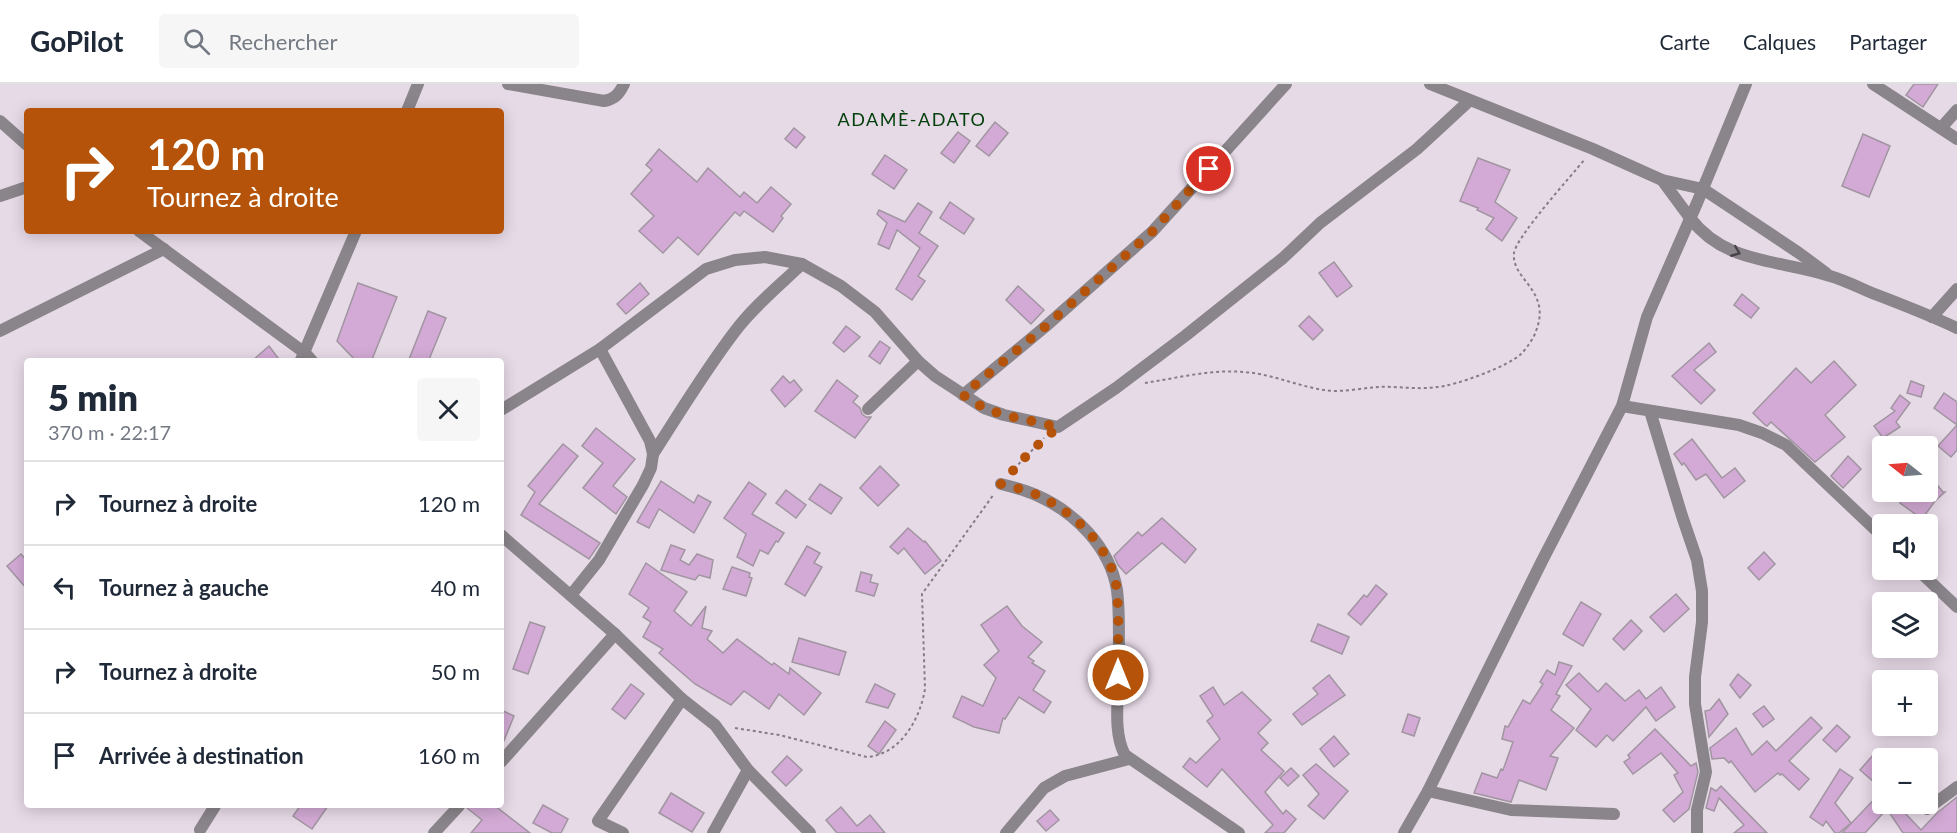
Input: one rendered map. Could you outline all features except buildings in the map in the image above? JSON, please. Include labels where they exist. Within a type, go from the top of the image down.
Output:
[{"type":"street","points":[[408,108],[418,84]]},
{"type":"street","points":[[508,84],[604,101],[611,100],[618,95],[624,84]]},
{"type":"street","points":[[963,395],[1046,326],[1152,232],[1286,84]]},
{"type":"street","points":[[1430,84],[1593,149],[1662,180],[1703,189],[1829,275]]},
{"type":"street","points":[[1404,833],[1428,791],[1622,406],[1647,317],[1746,84]]},
{"type":"street","points":[[1873,84],[1957,139]]},
{"type":"street","points":[[504,408],[600,349],[706,269],[735,260],[765,257],[802,264],[841,286],[875,312],[918,361],[984,408],[1004,415],[1058,427],[1116,388],[1203,322],[1283,258],[1320,223],[1417,149],[1469,101]]},
{"type":"street","points":[[1941,128],[1957,110]]},
{"type":"street","points":[[0,121],[24,142]]},
{"type":"street","points":[[1662,180],[1700,231],[1710,240],[1758,261],[1829,275],[1957,328]]},
{"type":"street","points":[[0,196],[24,188]]},
{"type":"street","points":[[143,234],[305,358]]},
{"type":"street","points":[[306,358],[355,234]]},
{"type":"street","points":[[0,331],[164,249]]},
{"type":"street","points":[[653,454],[693,391],[736,330],[802,264]]},
{"type":"street","points":[[1932,317],[1957,289]]},
{"type":"street","points":[[571,595],[599,560],[638,495],[651,468],[653,454],[650,441],[600,349]]},
{"type":"street","points":[[868,409],[918,361]]},
{"type":"street","points":[[1622,406],[1739,425],[1762,433],[1786,445],[1872,527]]},
{"type":"street","points":[[1650,411],[1697,560],[1702,591],[1702,622],[1695,677],[1695,704],[1706,772],[1697,810],[1697,833]]},
{"type":"street","points":[[1001,484],[1036,495],[1068,512],[1093,536],[1108,562],[1117,589],[1118,720],[1122,749],[1129,759],[1239,833]]},
{"type":"street","points":[[504,538],[615,634],[682,699],[715,725],[748,770],[810,833]]},
{"type":"street","points":[[1929,580],[1957,607]]},
{"type":"street","points":[[504,759],[615,634]]},
{"type":"street","points":[[623,833],[598,821],[682,699]]},
{"type":"street","points":[[1006,833],[1044,788],[1065,776],[1129,759]]},
{"type":"street","points":[[713,833],[748,770]]},
{"type":"street","points":[[1938,801],[1957,787]]},
{"type":"street","points":[[1428,791],[1511,810],[1614,813]]},
{"type":"street","points":[[200,830],[214,808]]},
{"type":"street","points":[[434,833],[457,808]]},
{"type":"path","points":[[1139,384],[1208,374],[1243,372],[1274,376],[1300,386],[1327,391],[1381,387],[1437,387],[1456,383],[1505,364],[1521,354],[1536,331],[1541,307],[1531,286],[1516,267],[1514,252],[1523,234],[1593,149]]},
{"type":"path","points":[[715,725],[779,735],[867,757],[880,756],[893,749],[906,734],[923,702],[925,689],[922,594],[1001,484],[1024,457],[1058,427]]},
{"type":"district","name":"ADAMÈ-ADATO","points":[[912,120]]},
{"type":"route","points":[[1118,675],[1117,589],[1108,562],[1093,536],[1068,512],[1036,495],[1001,484],[1036,445],[1058,427],[1004,415],[984,408],[963,395],[1046,326],[1152,232],[1209,169]]}]
